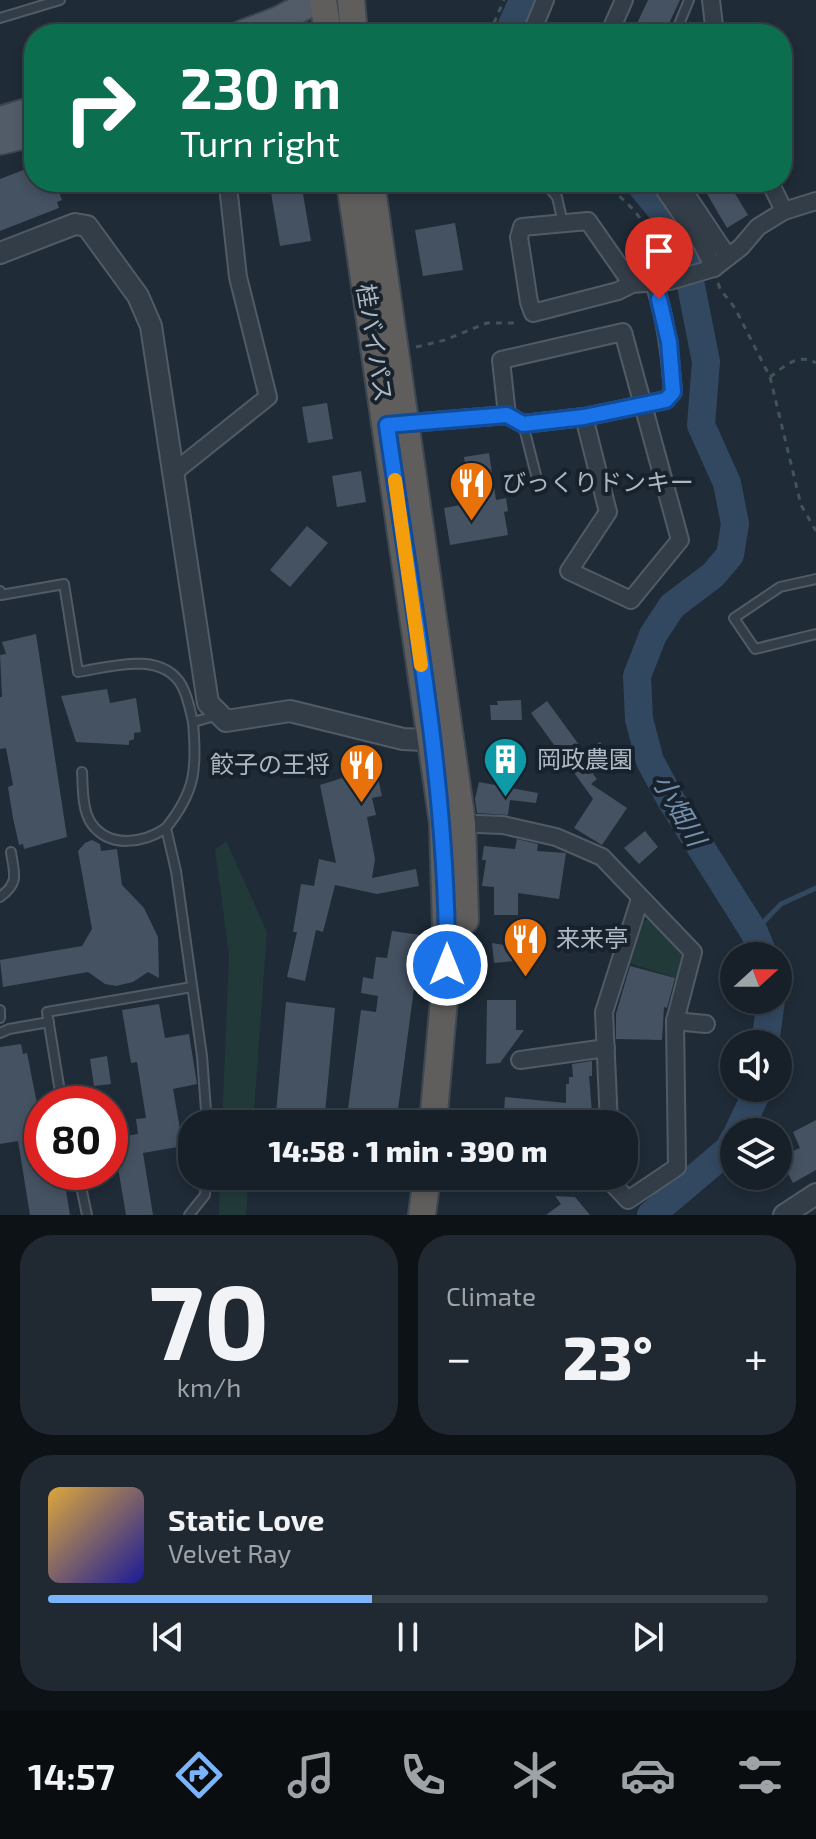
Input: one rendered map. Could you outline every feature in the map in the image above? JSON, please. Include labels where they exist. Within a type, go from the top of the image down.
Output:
[{"type":"highway","points":[[351,0],[353,24]]},
{"type":"highway","name":"桂バイパス","points":[[352,192],[397,424],[453,823],[465,965],[452,1110]]},
{"type":"highway","name":"桂バイパス","points":[[372,192],[394,353],[397,424]]},
{"type":"highway","name":"桂バイパス","points":[[434,1110],[447,965],[447,901],[453,823]]},
{"type":"highway","points":[[422,1215],[425,1190]]},
{"type":"highway","points":[[440,1215],[443,1190]]},
{"type":"main road","points":[[268,24],[326,8]]},
{"type":"main road","points":[[307,24],[326,8]]},
{"type":"main road","points":[[0,120],[24,113]]},
{"type":"main road","points":[[0,141],[24,135]]},
{"type":"street","points":[[535,24],[545,0]]},
{"type":"street","points":[[613,24],[624,0]]},
{"type":"street","points":[[711,0],[714,24]]},
{"type":"street","points":[[666,192],[687,222],[710,270]]},
{"type":"street","points":[[685,192],[728,257]]},
{"type":"street","points":[[775,192],[784,211]]},
{"type":"street","points":[[173,473],[268,397],[238,277],[229,195]]},
{"type":"street","points":[[632,284],[588,221],[522,227],[519,237],[533,313],[618,291],[632,284],[662,282],[710,270],[741,247],[758,227],[784,211],[816,201]]},
{"type":"street","points":[[0,253],[75,224],[87,226],[138,296],[151,326],[208,703],[226,721],[290,711],[403,739],[442,741]]},
{"type":"street","points":[[397,424],[507,415],[523,424],[584,417],[666,400],[673,392],[662,282]]},
{"type":"street","points":[[507,415],[501,360],[623,332],[680,540],[631,600],[569,571],[608,512],[584,417]]},
{"type":"street","points":[[453,823],[503,825],[556,837],[602,857],[693,952],[675,1021],[677,1167],[628,1200],[619,1190]]},
{"type":"street","points":[[608,1110],[604,1012],[640,899]]},
{"type":"street","points":[[675,1021],[706,1024]]},
{"type":"street","points":[[520,1060],[606,1048]]},
{"type":"street","points":[[784,1215],[816,1194]]},
{"type":"lane","points":[[0,18],[60,0]]},
{"type":"lane","points":[[679,24],[689,0]]},
{"type":"lane","points":[[553,192],[557,197],[563,223]]},
{"type":"lane","points":[[523,424],[536,475]]},
{"type":"lane","points":[[816,579],[780,587],[734,618],[755,649],[816,634]]},
{"type":"lane","points":[[0,591],[1,595],[64,584],[78,672],[156,665],[175,676],[182,686],[193,722],[195,769],[193,785],[186,801],[166,828],[150,837],[129,841],[118,841],[100,832],[87,811],[82,772]]},
{"type":"lane","points":[[193,722],[220,714]]},
{"type":"lane","points":[[166,828],[176,871],[206,1086],[207,1110]]},
{"type":"lane","points":[[0,897],[12,888],[11,852]]},
{"type":"lane","points":[[59,1086],[47,1012],[192,987]]},
{"type":"lane","points":[[0,1010],[0,1018]]},
{"type":"lane","points":[[0,1033],[49,1022]]},
{"type":"lane","points":[[82,1190],[87,1215]]},
{"type":"lane","points":[[189,1215],[205,1195],[205,1190]]},
{"type":"path","points":[[493,24],[504,0]]},
{"type":"path","points":[[612,192],[649,228],[663,257],[662,282]]},
{"type":"path","points":[[710,270],[735,308],[770,377],[801,505],[816,531]]},
{"type":"path","points":[[394,353],[445,340],[487,323],[515,323],[533,313]]},
{"type":"path","points":[[770,377],[796,359],[809,359],[816,363]]},
{"type":"green space","points":[[226,841],[267,932],[254,1110],[223,1110],[229,955],[215,850]]},
{"type":"green space","points":[[651,919],[673,938],[681,950],[679,979],[626,962],[638,921]]},
{"type":"green space","points":[[220,1190],[248,1190],[246,1215],[219,1215]]},
{"type":"building","points":[[648,0],[680,0],[669,24],[637,24]]},
{"type":"building","points":[[24,170],[24,192],[59,192],[62,200],[57,202],[59,208],[0,231],[0,179]]},
{"type":"building","points":[[303,192],[311,241],[280,246],[271,193]]},
{"type":"building","points":[[706,192],[734,192],[748,215],[727,228]]},
{"type":"building","points":[[455,223],[463,270],[423,276],[415,230]]},
{"type":"building","points":[[327,403],[333,439],[308,443],[302,407]]},
{"type":"building","points":[[489,453],[496,500],[506,498],[508,511],[504,512],[508,535],[450,545],[444,508],[471,503],[464,457]]},
{"type":"building","points":[[361,471],[366,502],[337,507],[332,476]]},
{"type":"building","points":[[307,526],[328,543],[290,587],[270,570]]},
{"type":"building","points":[[36,634],[67,837],[24,849],[23,844],[19,845],[13,818],[8,787],[13,785],[6,748],[0,749],[0,655],[6,654],[2,642]]},
{"type":"building","points":[[107,689],[110,703],[136,698],[141,732],[134,733],[129,745],[76,742],[61,696]]},
{"type":"building","points":[[521,700],[522,720],[491,720],[490,705],[498,705],[497,701]]},
{"type":"building","points":[[547,701],[585,753],[600,742],[610,756],[595,767],[597,771],[593,774],[597,779],[591,784],[627,808],[602,845],[574,828],[593,799],[531,713]]},
{"type":"building","points":[[375,764],[382,796],[372,798],[376,815],[367,817],[375,859],[372,878],[416,869],[419,886],[377,894],[335,885],[323,932],[316,930],[305,981],[287,977],[297,932],[293,932],[301,884],[314,886],[319,859],[336,863],[320,785],[358,773],[357,767]]},
{"type":"building","name":"岡政農園","points":[[479,782],[538,793],[536,803],[510,800],[508,815],[477,813],[475,799]]},
{"type":"building","points":[[645,831],[658,847],[639,864],[624,848]]},
{"type":"building","points":[[517,839],[538,844],[537,851],[566,853],[559,899],[518,893],[518,915],[494,915],[494,887],[482,886],[486,860],[482,860],[484,846],[515,849]]},
{"type":"building","points":[[92,840],[100,844],[101,851],[117,849],[122,885],[144,908],[158,937],[159,978],[148,972],[133,982],[116,986],[105,984],[88,972],[3,987],[0,960],[82,946],[92,929],[78,851]]},
{"type":"building","points":[[392,931],[421,935],[398,1110],[348,1110],[361,1010],[376,1012],[378,996],[361,993],[363,977],[373,979],[376,957],[387,958]]},
{"type":"building","points":[[492,943],[517,947],[514,961],[494,963]]},
{"type":"building","points":[[630,966],[675,978],[667,1008],[664,1007],[662,1040],[616,1039],[616,1014]]},
{"type":"building","points":[[487,1000],[516,1000],[516,1030],[524,1030],[500,1063],[486,1064]]},
{"type":"building","points":[[286,1002],[335,1008],[325,1110],[276,1110]]},
{"type":"building","points":[[159,1004],[165,1038],[189,1034],[197,1084],[173,1089],[178,1118],[178,1147],[143,1153],[153,1215],[126,1215],[122,1190],[128,1190],[128,1136],[138,1134],[136,1119],[146,1118],[137,1062],[131,1063],[122,1010]]},
{"type":"building","points":[[21,1044],[23,1054],[27,1053],[34,1086],[24,1086],[24,1178],[18,1141],[0,1144],[0,1047]]},
{"type":"building","points":[[107,1056],[111,1084],[94,1086],[90,1059]]},
{"type":"building","points":[[592,1061],[592,1076],[589,1076],[592,1110],[504,1110],[505,1097],[566,1103],[566,1084],[569,1084],[569,1077],[573,1077],[572,1064]]},
{"type":"building","points":[[816,1120],[816,1170],[793,1183],[792,1151],[800,1148],[793,1132]]},
{"type":"building","points":[[26,1190],[66,1190],[70,1215],[30,1215]]},
{"type":"building","points":[[555,1196],[575,1197],[590,1215],[546,1215],[561,1204]]},
{"type":"waterway","name":"小畑川","points":[[512,24],[523,0]]},
{"type":"waterway","name":"小畑川","points":[[646,192],[666,216],[685,255],[706,362],[701,425],[727,483],[735,524],[730,555],[713,575],[672,606],[653,635],[637,676],[639,719],[650,761],[758,942]]},
{"type":"waterway","points":[[754,932],[781,904],[816,888]]},
{"type":"waterway","name":"小畑川","points":[[767,1030],[769,1014]]},
{"type":"waterway","name":"小畑川","points":[[745,1118],[752,1102]]},
{"type":"waterway","name":"小畑川","points":[[651,1215],[720,1157]]},
{"type":"slow traffic","points":[[395,480],[421,665]]},
{"type":"place","name":"びっくりドンキー","points":[[471,522]]},
{"type":"place","name":"岡政農園","points":[[506,799]]},
{"type":"place","name":"餃子の王将","points":[[361,804]]},
{"type":"place","name":"来来亭","points":[[525,978]]},
{"type":"route","points":[[447,965],[443,823],[387,425],[507,415],[523,424],[584,417],[666,400],[673,392],[665,315],[659,299]]}]
